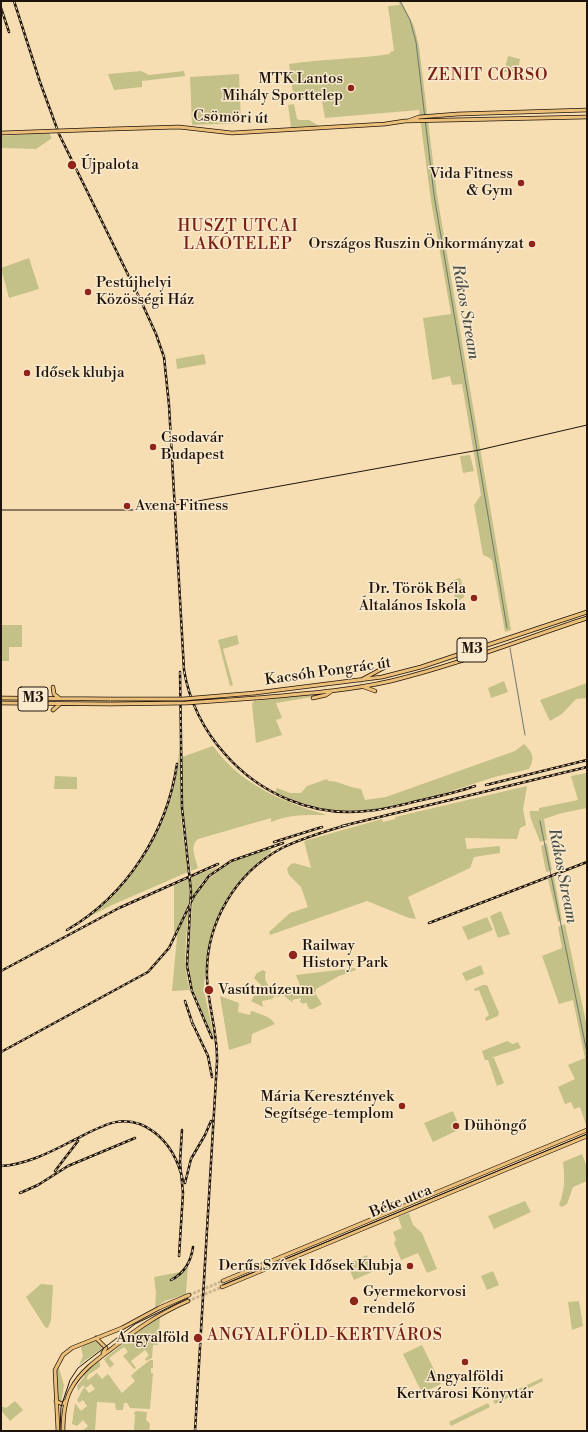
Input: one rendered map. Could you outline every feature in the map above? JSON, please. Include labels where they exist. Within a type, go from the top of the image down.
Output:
[{"type":"main road","name":"Csömöri út","points":[[405,122],[419,117],[464,114],[587,110]]},
{"type":"main road","points":[[464,114],[466,120]]},
{"type":"main road","points":[[460,121],[464,114]]},
{"type":"main road","name":"Csömöri út","points":[[1,133],[179,127],[232,132],[405,122],[587,117]]},
{"type":"main road","name":"Kacsóh Pongrác út","points":[[65,699],[183,699],[355,682],[421,667],[587,612]]},
{"type":"main road","name":"Kacsóh Pongrác út","points":[[61,703],[186,704],[362,686],[422,672],[587,618]]},
{"type":"main road","points":[[355,682],[388,666]]},
{"type":"main road","points":[[362,686],[375,690]]},
{"type":"main road","points":[[53,687],[55,696],[65,699]]},
{"type":"main road","points":[[313,698],[326,695],[334,690]]},
{"type":"main road","name":"M3","points":[[1,698],[65,699]]},
{"type":"main road","name":"M3","points":[[1,703],[61,703]]},
{"type":"main road","points":[[53,710],[61,703]]},
{"type":"main road","name":"Béke utca","points":[[223,1281],[587,1130]]},
{"type":"main road","name":"Béke utca","points":[[222,1287],[587,1136]]},
{"type":"main road","points":[[58,1431],[54,1370],[59,1360],[72,1348],[122,1328],[159,1308],[189,1295]]},
{"type":"main road","points":[[64,1431],[64,1415],[67,1400],[71,1388],[80,1375],[135,1329],[156,1316],[188,1301]]},
{"type":"main road","points":[[96,1338],[106,1349],[99,1358]]},
{"type":"main road","points":[[55,1397],[61,1404],[64,1404],[67,1400]]},
{"type":"shaded area","points":[[398,1],[401,1],[414,26],[419,46],[437,195],[511,630],[505,632],[492,560],[483,555],[474,505],[481,495],[462,384],[452,385],[450,376],[432,380],[423,318],[451,314],[431,201],[419,110],[325,118],[321,96],[294,100],[289,64],[377,56],[390,54],[390,52],[394,51],[388,6],[400,5]]},
{"type":"shaded area","points":[[508,56],[520,59],[518,72],[504,72]]},
{"type":"shaded area","points":[[141,71],[149,75],[184,71],[185,76],[142,81],[142,87],[114,90],[108,74]]},
{"type":"shaded area","points":[[239,74],[241,123],[192,125],[190,77]]},
{"type":"shaded area","points":[[294,104],[297,119],[309,120],[319,126],[291,127],[288,105]]},
{"type":"shaded area","points":[[49,133],[52,138],[36,149],[1,148],[1,136]]},
{"type":"shaded area","points":[[29,258],[39,289],[9,298],[1,268]]},
{"type":"shaded area","points":[[204,354],[206,364],[177,369],[176,359]]},
{"type":"shaded area","points":[[470,455],[474,471],[463,473],[460,456]]},
{"type":"shaded area","points":[[459,578],[461,579],[464,597],[458,601],[455,599],[452,581]]},
{"type":"shaded area","points":[[1,625],[22,625],[22,647],[9,647],[9,661],[1,661]]},
{"type":"shaded area","points":[[237,635],[239,644],[223,649],[233,685],[230,686],[218,640]]},
{"type":"shaded area","points":[[504,681],[508,692],[491,698],[488,688]]},
{"type":"shaded area","points":[[587,683],[587,698],[576,699],[562,714],[550,721],[540,700]]},
{"type":"shaded area","points":[[313,694],[324,695],[276,703],[282,718],[276,720],[282,735],[256,743],[252,704],[254,701]]},
{"type":"shaded area","points":[[180,741],[181,819],[188,872],[112,905],[81,921],[103,903],[122,884],[152,843],[171,796],[177,769]]},
{"type":"shaded area","points":[[524,744],[532,756],[532,762],[529,769],[491,778],[448,792],[396,806],[348,812],[329,810],[301,803],[275,792],[277,788],[290,793],[301,793],[307,786],[327,779],[328,781],[361,789],[365,800],[386,797],[515,751]]},
{"type":"shaded area","points":[[213,746],[224,760],[250,782],[279,798],[327,815],[292,816],[271,822],[271,818],[198,839],[195,842],[194,849],[198,868],[191,871],[183,819],[182,757]]},
{"type":"shaded area","points":[[587,773],[587,808],[562,813],[544,819],[547,840],[540,842],[530,817],[530,811],[539,811],[539,808],[578,800],[571,776]]},
{"type":"shaded area","points":[[55,776],[77,777],[77,789],[54,789]]},
{"type":"shaded area","points":[[527,786],[523,809],[526,825],[520,828],[517,839],[465,838],[467,849],[500,846],[500,853],[474,857],[470,868],[408,897],[416,919],[409,918],[367,901],[270,935],[269,932],[290,913],[308,907],[301,887],[289,875],[287,869],[294,863],[311,868],[304,841],[382,819],[383,822],[395,819],[395,817]]},
{"type":"shaded area","points":[[547,843],[552,870],[546,872],[541,846]]},
{"type":"shaded area","points":[[270,848],[271,852],[244,875],[234,888],[217,918],[212,934],[208,951],[204,987],[214,1041],[194,992],[188,971],[193,899],[204,883],[227,864]]},
{"type":"shaded area","points":[[218,867],[202,882],[192,898],[191,877]]},
{"type":"shaded area","points":[[554,877],[562,920],[558,922],[548,879]]},
{"type":"shaded area","points":[[189,879],[186,963],[190,990],[172,991],[177,937],[174,932],[174,885]]},
{"type":"shaded area","points":[[501,911],[510,934],[498,938],[490,916]]},
{"type":"shaded area","points":[[487,917],[493,930],[468,940],[462,927]]},
{"type":"shaded area","points":[[565,924],[587,1027],[587,1128],[580,1107],[574,1109],[571,1102],[565,1104],[558,1087],[575,1079],[568,1065],[585,1058],[573,1000],[559,1004],[542,956],[562,948],[558,927]]},
{"type":"shaded area","points":[[481,965],[484,974],[466,981],[462,973]]},
{"type":"shaded area","points":[[355,968],[356,970],[339,976],[316,989],[315,993],[322,1004],[313,1009],[309,1009],[306,1002],[304,1004],[300,1002],[301,998],[292,1000],[293,1003],[283,995],[301,988],[296,975]]},
{"type":"shaded area","points":[[263,970],[266,972],[265,979],[269,986],[281,995],[278,997],[263,987],[275,996],[272,999],[262,1001],[263,1007],[251,1001],[261,985],[254,978],[257,973]]},
{"type":"shaded area","points":[[487,985],[499,1013],[498,1016],[486,1021],[485,1018],[489,1015],[479,990],[475,991],[474,989]]},
{"type":"shaded area","points":[[220,996],[239,1003],[238,1012],[250,1015],[251,1011],[258,1013],[268,1017],[275,1024],[252,1034],[251,1043],[229,1050]]},
{"type":"shaded area","points":[[507,1041],[513,1044],[518,1042],[521,1048],[491,1058],[494,1058],[504,1083],[497,1086],[488,1060],[485,1060],[482,1051]]},
{"type":"shaded area","points":[[453,1111],[460,1129],[433,1142],[424,1123]]},
{"type":"shaded area","points":[[582,1154],[587,1167],[587,1181],[573,1187],[567,1204],[562,1207],[559,1205],[564,1184],[563,1162]]},
{"type":"shaded area","points":[[525,1201],[531,1212],[494,1229],[488,1216]]},
{"type":"shaded area","points":[[409,1213],[413,1225],[422,1233],[437,1269],[427,1273],[418,1253],[401,1260],[394,1243],[396,1240],[393,1232],[402,1228],[398,1217]]},
{"type":"shaded area","points":[[367,1255],[374,1271],[354,1280],[347,1264]]},
{"type":"shaded area","points":[[188,1264],[186,1294],[165,1301],[155,1308],[156,1293],[154,1277],[180,1272]]},
{"type":"shaded area","points":[[493,1271],[499,1285],[487,1290],[481,1276]]},
{"type":"shaded area","points":[[41,1284],[53,1285],[51,1320],[48,1328],[45,1327],[26,1297]]},
{"type":"shaded area","points":[[579,1301],[583,1326],[572,1330],[568,1302]]},
{"type":"shaded area","points":[[160,1317],[158,1345],[153,1345],[152,1358],[146,1361],[145,1359],[149,1355],[145,1350],[131,1361],[136,1368],[134,1369],[123,1356],[128,1352],[124,1347],[109,1358],[114,1364],[110,1368],[104,1359],[145,1326]]},
{"type":"shaded area","points":[[97,1340],[104,1347],[79,1365],[83,1356],[81,1348],[85,1344]]},
{"type":"shaded area","points":[[422,1345],[441,1384],[422,1393],[403,1354]]},
{"type":"shaded area","points":[[98,1360],[100,1367],[88,1375],[87,1379],[88,1380],[97,1373],[102,1379],[108,1374],[122,1393],[135,1381],[131,1376],[150,1360],[153,1360],[153,1368],[151,1368],[151,1373],[153,1373],[150,1409],[130,1408],[127,1403],[124,1403],[123,1410],[116,1410],[115,1403],[97,1402],[95,1430],[99,1431],[82,1431],[88,1426],[83,1420],[77,1426],[72,1424],[75,1403],[81,1411],[87,1406],[83,1400],[79,1403],[77,1400],[84,1387],[89,1393],[95,1389],[91,1384],[86,1388],[83,1385],[78,1391],[77,1386],[84,1377],[84,1373]]},
{"type":"shaded area","points":[[58,1365],[64,1385],[61,1403],[57,1399],[56,1371]]},
{"type":"shaded area","points":[[542,1378],[543,1381],[495,1404],[493,1401]]},
{"type":"shaded area","points":[[15,1401],[23,1410],[10,1421],[1,1410],[1,1406],[6,1408]]},
{"type":"shaded area","points":[[488,1403],[490,1407],[451,1426],[449,1422]]},
{"type":"shaded area","points":[[136,1411],[147,1412],[146,1420],[150,1424],[149,1431],[134,1431],[135,1414],[133,1414]]},
{"type":"waterway","name":"Rákos Stream","points":[[400,1],[410,20],[416,42],[434,195],[507,628]]},
{"type":"waterway","name":"Rákos Stream","points":[[510,648],[525,735]]},
{"type":"waterway","name":"Rákos Stream","points":[[540,821],[587,1053]]},
{"type":"tunnel","points":[[189,1295],[223,1281]]},
{"type":"tunnel","points":[[188,1301],[222,1287]]},
{"type":"tram line","points":[[1,510],[148,510],[479,450],[587,425]]},
{"type":"tram line","points":[[223,1285],[587,1134]]},
{"type":"tram line","points":[[60,1431],[61,1407],[70,1380],[78,1368],[135,1324],[188,1298]]},
{"type":"railway","points":[[14,1],[40,82],[59,134],[141,301],[156,334],[164,357],[169,405],[184,670],[186,682],[198,715],[210,736],[225,754],[254,781],[289,800],[307,806],[327,810],[346,812],[394,807],[475,786]]},
{"type":"railway","points":[[1,8],[9,32]]},
{"type":"railway","points":[[180,672],[182,808],[191,891],[187,966],[192,991],[212,1038]]},
{"type":"railway","points":[[486,785],[587,760]]},
{"type":"railway","points":[[67,930],[89,916],[108,899],[126,880],[141,859],[154,837],[164,814],[172,789],[177,764]]},
{"type":"railway","points":[[342,826],[587,767]]},
{"type":"railway","points":[[195,1431],[217,1062],[216,1041],[207,978],[211,938],[217,920],[226,902],[250,871],[282,848],[322,832],[347,825]]},
{"type":"railway","points":[[274,842],[322,827]]},
{"type":"railway","points":[[1,1052],[148,972],[169,948],[194,896],[209,876],[231,861],[283,843]]},
{"type":"railway","points":[[429,923],[587,862]]},
{"type":"railway","points":[[1,971],[119,908],[218,864]]},
{"type":"railway","points":[[185,1001],[193,1025]]},
{"type":"railway","points":[[191,1020],[208,1056],[212,1077]]},
{"type":"railway","points":[[1,1166],[36,1158],[91,1131],[111,1123],[121,1121],[143,1125],[160,1137],[173,1154],[183,1181]]},
{"type":"railway","points":[[185,1183],[191,1159],[205,1135],[211,1121]]},
{"type":"railway","points":[[179,1256],[183,1193],[180,1162],[182,1130]]},
{"type":"railway","points":[[20,1193],[38,1185],[68,1166],[135,1138]]},
{"type":"railway","points":[[55,1171],[78,1141]]},
{"type":"railway","points":[[171,1280],[184,1270],[191,1258],[193,1247]]},
{"type":"place","name":"MTK Lantos Mihály Sporttelep","points":[[351,88]]},
{"type":"place","name":"Újpalota","points":[[72,165]]},
{"type":"place","name":"Vida Fitness & Gym","points":[[521,183]]},
{"type":"place","name":"Országos Ruszin Önkormányzat","points":[[532,244]]},
{"type":"place","name":"Pestújhelyi Közösségi Ház","points":[[88,292]]},
{"type":"place","name":"Idősek klubja","points":[[27,373]]},
{"type":"place","name":"Csodavár Budapest","points":[[153,447]]},
{"type":"place","name":"Avena Fitness","points":[[127,506]]},
{"type":"place","name":"Dr. Török Béla Általános Iskola","points":[[474,598]]},
{"type":"place","name":"Railway History Park","points":[[293,955]]},
{"type":"place","name":"Vasútmúzeum","points":[[209,990]]},
{"type":"place","name":"Mária Keresztények Segítsége-templom","points":[[402,1106]]},
{"type":"place","name":"Dühöngő","points":[[456,1126]]},
{"type":"place","name":"Derűs Szívek Idősek Klubja","points":[[410,1266]]},
{"type":"place","name":"Gyermekorvosi rendelő","points":[[354,1301]]},
{"type":"place","name":"Angyalföld","points":[[198,1338]]},
{"type":"place","name":"Angyalföldi Kertvárosi Könyvtár","points":[[465,1362]]},
{"type":"district","name":"ZENIT CORSO","points":[[488,76]]},
{"type":"district","name":"HUSZT UTCAI LAKÓTELEP","points":[[238,236]]},
{"type":"district","name":"ANGYALFÖLD-KERTVÁROS","points":[[325,1336]]}]
